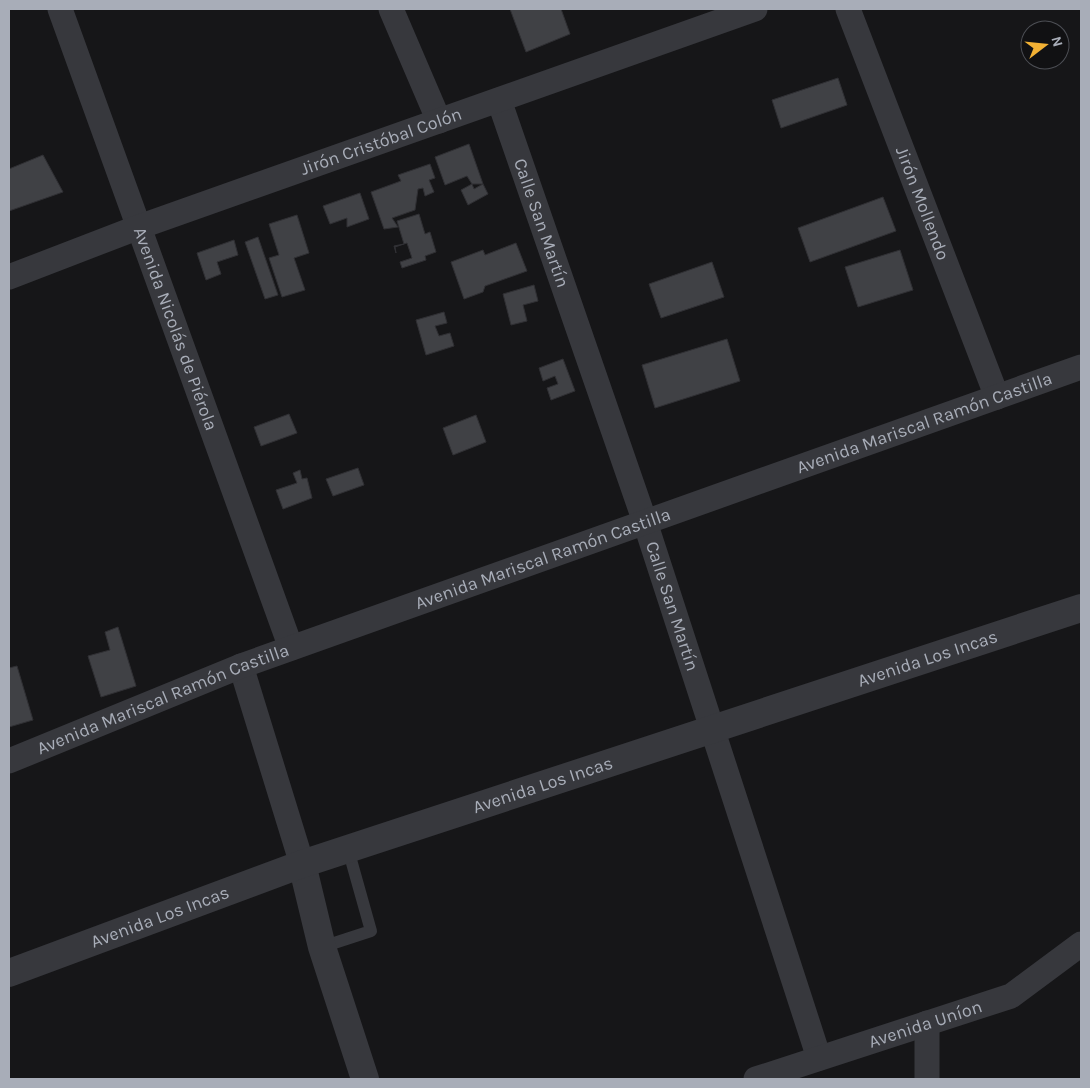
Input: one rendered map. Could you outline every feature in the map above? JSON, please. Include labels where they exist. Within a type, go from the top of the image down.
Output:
[{"type":"street","name":"Avenida Nicolás de Piérola","points":[[60,9],[291,648]]},
{"type":"street","points":[[391,9],[438,121]]},
{"type":"street","name":"Jirón Cristóbal Colón","points":[[9,277],[139,227],[755,9]]},
{"type":"street","name":"Jirón Mollendo","points":[[848,9],[997,396]]},
{"type":"street","name":"Calle San Martín","points":[[499,100],[645,522],[819,1058]]},
{"type":"street","name":"Avenida Mariscal Ramón Castilla","points":[[9,760],[241,666],[1081,367]]},
{"type":"street","name":"Avenida Los Incas","points":[[9,973],[302,864],[1081,608]]},
{"type":"street","points":[[241,666],[302,864],[322,947],[365,1079]]},
{"type":"street","name":"Avenida Uníon","points":[[756,1079],[1011,996],[1081,944]]},
{"type":"street","points":[[927,1023],[927,1079]]},
{"type":"lane","points":[[322,947],[371,931],[348,849]]},
{"type":"building","points":[[510,9],[561,9],[570,34],[526,52]]},
{"type":"building","points":[[838,78],[847,105],[781,128],[772,100]]},
{"type":"building","points":[[469,144],[483,184],[472,184],[467,176],[445,185],[435,157]]},
{"type":"building","points":[[43,155],[63,192],[9,211],[9,169]]},
{"type":"building","points":[[430,164],[435,178],[429,180],[434,192],[425,196],[423,188],[418,189],[415,210],[392,218],[398,227],[384,229],[371,192],[401,181],[398,175]]},
{"type":"building","points":[[472,184],[474,189],[483,184],[488,194],[468,205],[461,190]]},
{"type":"building","points":[[360,193],[369,219],[347,227],[347,218],[330,224],[323,206]]},
{"type":"building","points":[[883,197],[896,231],[810,262],[798,228]]},
{"type":"building","points":[[419,214],[425,234],[430,232],[436,252],[425,256],[426,260],[402,268],[400,262],[412,258],[407,243],[404,244],[397,221]]},
{"type":"building","points":[[297,215],[309,253],[294,258],[305,290],[282,297],[269,258],[279,255],[269,224]]},
{"type":"building","points":[[258,237],[278,295],[265,299],[245,242]]},
{"type":"building","points":[[234,240],[238,255],[217,262],[221,274],[206,280],[197,253]]},
{"type":"building","points":[[516,243],[527,271],[485,286],[483,292],[464,299],[451,262],[483,250],[485,255]]},
{"type":"building","points":[[900,250],[913,290],[858,307],[845,267]]},
{"type":"building","points":[[712,262],[724,297],[661,318],[649,284]]},
{"type":"building","points":[[534,285],[538,301],[523,305],[527,321],[511,325],[503,294]]},
{"type":"building","points":[[444,312],[447,323],[435,326],[439,336],[450,333],[454,346],[426,355],[416,320]]},
{"type":"building","points":[[727,339],[740,381],[655,408],[642,365]]},
{"type":"building","points":[[563,359],[575,391],[551,400],[547,388],[558,384],[555,376],[543,381],[539,368]]},
{"type":"building","points":[[289,414],[297,433],[261,446],[254,427]]},
{"type":"building","points":[[476,415],[486,442],[453,455],[443,428]]},
{"type":"building","points":[[358,468],[364,485],[333,496],[326,479]]},
{"type":"building","points":[[300,470],[302,479],[307,478],[312,498],[283,509],[276,490],[297,483],[293,473]]},
{"type":"building","points":[[118,627],[136,686],[101,697],[88,656],[110,650],[105,632]]},
{"type":"building","points":[[17,666],[33,720],[9,727],[9,668]]}]
